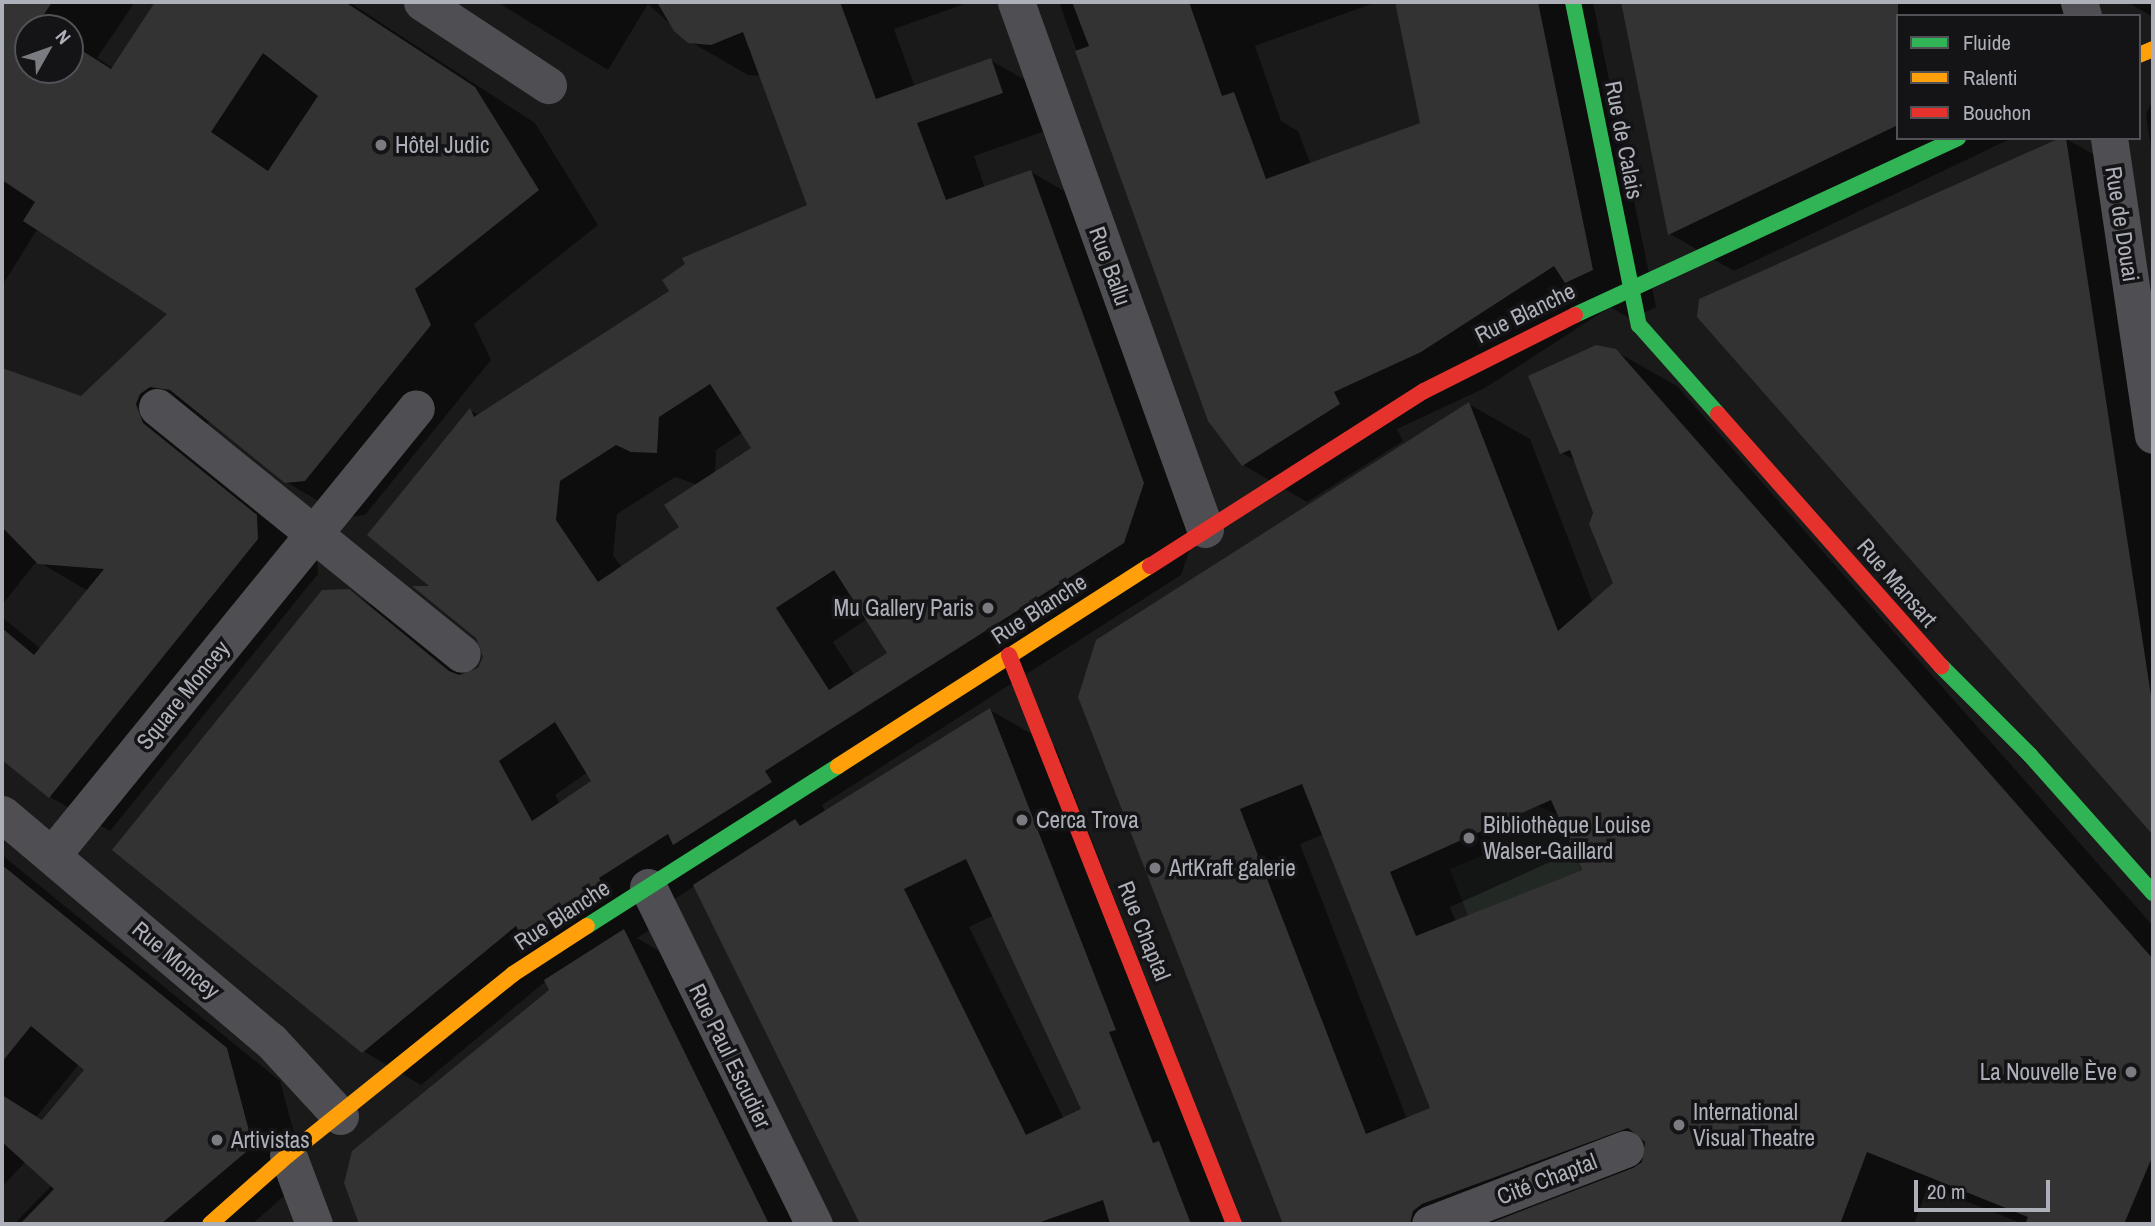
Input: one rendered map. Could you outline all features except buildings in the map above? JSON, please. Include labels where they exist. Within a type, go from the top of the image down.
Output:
[{"type":"street","points":[[422,2],[548,85]]},
{"type":"street","name":"Rue Ballu","points":[[1016,2],[1205,529]]},
{"type":"street","name":"Rue de Calais","points":[[1573,2],[1629,288]]},
{"type":"street","name":"Rue Blanche","points":[[210,1224],[288,1155],[341,1116],[513,974],[1205,529],[1467,366],[1629,288],[1954,140]]},
{"type":"street","name":"Rue de Douai","points":[[2109,140],[2153,435]]},
{"type":"street","name":"Rue Mansart","points":[[1629,288],[1639,326],[1925,649],[2030,755],[2153,893]]},
{"type":"street","points":[[157,407],[462,654]]},
{"type":"street","name":"Square Moncey","points":[[52,855],[415,408]]},
{"type":"street","name":"Rue Chaptal","points":[[1009,655],[1234,1224]]},
{"type":"street","name":"Rue Moncey","points":[[2,814],[271,1041],[341,1116]]},
{"type":"street","name":"Rue Paul Escudier","points":[[648,887],[814,1224]]},
{"type":"street","name":"Cité Chaptal","points":[[1430,1224],[1625,1149]]},
{"type":"street","points":[[288,1155],[314,1224]]},
{"type":"shaded area","points":[[1537,806],[1557,814],[1581,870],[1468,916],[1450,869],[1495,850],[1486,829]]},
{"type":"traffic: fast","points":[[1573,2],[1639,325],[1718,414]]},
{"type":"traffic: fast","points":[[1575,315],[1954,140]]},
{"type":"traffic: fast","points":[[1941,666],[2030,755],[2153,893]]},
{"type":"traffic: fast","points":[[587,926],[838,766]]},
{"type":"traffic: slow","points":[[2141,54],[2153,49]]},
{"type":"traffic: slow","points":[[838,766],[1150,566]]},
{"type":"traffic: slow","points":[[210,1224],[288,1155],[513,974],[587,926]]},
{"type":"traffic: jam","points":[[1150,566],[1424,391],[1575,315]]},
{"type":"traffic: jam","points":[[1718,414],[1941,666]]},
{"type":"traffic: jam","points":[[1009,655],[1234,1224]]},
{"type":"place","name":"Hôtel Judic","points":[[381,145]]},
{"type":"place","name":"Mu Gallery Paris","points":[[988,608]]},
{"type":"place","name":"Cerca Trova","points":[[1022,820]]},
{"type":"place","name":"Bibliothèque Louise Walser-Gaillard","points":[[1469,838]]},
{"type":"place","name":"ArtKraft galerie","points":[[1155,868]]},
{"type":"place","name":"La Nouvelle Ève","points":[[2131,1072]]},
{"type":"place","name":"International Visual Theatre","points":[[1679,1125]]},
{"type":"place","name":"Artivistas","points":[[217,1140]]}]
